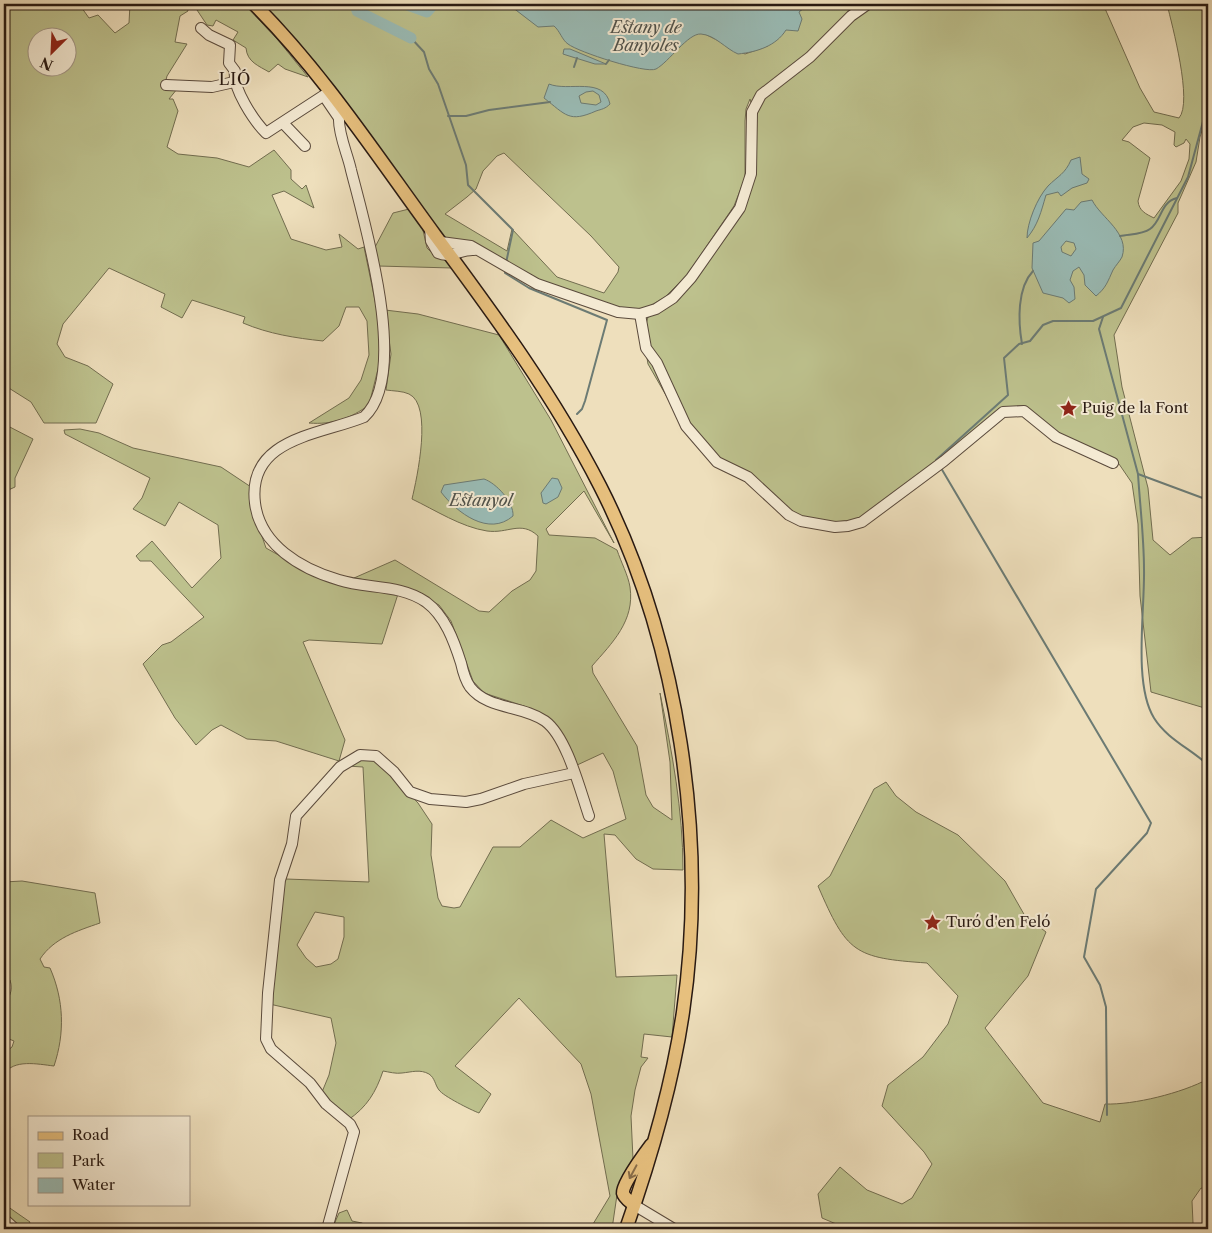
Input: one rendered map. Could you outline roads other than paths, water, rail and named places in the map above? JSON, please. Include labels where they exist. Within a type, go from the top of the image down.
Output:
[{"type":"main road","points":[[254,4],[290,41],[343,118],[441,242],[457,251],[460,267],[551,398],[602,489],[635,570],[668,682],[682,759],[690,842],[691,913],[683,1010],[674,1067],[656,1139],[625,1229]]},
{"type":"main road","points":[[625,1229],[623,1194],[641,1158],[656,1139]]},
{"type":"main road","points":[[623,1194],[634,1205]]},
{"type":"street","points":[[430,228],[434,248],[443,255],[457,251],[480,250],[550,289],[618,312],[640,314],[656,309],[682,289],[740,208],[751,174],[752,112],[761,95],[810,58],[851,16],[868,4]]},
{"type":"street","points":[[201,28],[209,35],[230,45],[229,63],[235,71],[234,82],[259,125],[266,132],[327,94]]},
{"type":"street","points":[[166,85],[212,87],[234,82]]},
{"type":"street","points":[[343,118],[379,292],[385,350],[380,391],[372,410],[364,417],[296,439],[277,449],[266,458],[255,483],[256,510],[260,524],[275,546],[304,565],[339,580],[408,593],[435,609],[454,642],[464,676],[470,687],[479,696],[491,702],[529,713],[544,721],[559,739],[574,773],[589,816]]},
{"type":"street","points":[[283,123],[305,146]]},
{"type":"street","points":[[640,314],[646,348],[656,363],[686,426],[696,440],[717,462],[748,477],[783,510],[800,521],[835,527],[862,522],[944,461],[1003,412],[1012,410],[1024,411],[1056,437],[1113,463]]},
{"type":"street","points":[[327,1229],[354,1132],[350,1124],[326,1104],[310,1082],[272,1049],[266,1039],[268,993],[280,880],[292,844],[296,816],[340,767],[360,755],[369,754],[382,760],[410,792],[430,799],[466,802],[481,799],[524,784],[574,773]]},
{"type":"street","points":[[634,1205],[674,1229]]},
{"type":"street","points":[[4,1219],[15,1229]]},
{"type":"water","name":"Estany de Banyoles","points":[[508,4],[809,4],[799,12],[802,19],[798,31],[786,30],[782,36],[765,47],[752,52],[738,54],[716,39],[701,34],[696,35],[684,43],[656,69],[650,70],[612,61],[574,48],[566,42],[554,26],[538,27]]},
{"type":"water","points":[[564,49],[570,49],[606,64],[595,64],[563,54]]},
{"type":"water","points":[[549,84],[566,87],[584,86],[601,90],[606,95],[610,104],[587,115],[573,117],[563,113],[544,98]],"holes":[[[593,91],[599,95],[601,102],[596,105],[581,103],[579,96]]]},
{"type":"water","points":[[1080,157],[1082,174],[1089,179],[1087,183],[1072,188],[1061,196],[1058,192],[1046,195],[1037,223],[1027,238],[1031,218],[1044,191],[1064,172],[1071,160]]},
{"type":"water","points":[[1092,200],[1113,226],[1122,240],[1122,257],[1104,287],[1096,296],[1085,285],[1084,275],[1079,267],[1073,271],[1070,280],[1074,287],[1075,299],[1069,303],[1063,298],[1043,293],[1032,268],[1033,243],[1039,241],[1066,209],[1074,210],[1081,202]],"holes":[[[1066,241],[1074,243],[1076,249],[1071,256],[1062,252],[1061,247]]]},
{"type":"water","name":"Estanyol","points":[[552,478],[558,479],[562,488],[558,497],[546,504],[543,503],[541,493]]},
{"type":"water","name":"Estanyol","points":[[484,479],[494,484],[511,505],[513,516],[504,522],[494,524],[474,520],[456,508],[441,492],[444,485]]},
{"type":"waterway","points":[[355,4],[357,11],[411,38]]},
{"type":"waterway","points":[[405,4],[427,12],[434,4]]},
{"type":"waterway","points":[[1203,4],[1208,51]]},
{"type":"waterway","points":[[411,38],[424,52],[429,69],[438,84],[466,165],[468,185],[513,230],[506,263]]},
{"type":"waterway","points":[[574,67],[577,58]]},
{"type":"waterway","points":[[606,64],[609,60]]},
{"type":"waterway","points":[[448,116],[466,116],[489,110],[550,102]]},
{"type":"waterway","points":[[937,462],[936,460],[1008,395],[1004,358],[1019,344],[1030,341],[1043,325],[1053,321],[1093,321],[1121,308],[1188,177],[1208,103]]},
{"type":"waterway","points":[[1120,236],[1147,231],[1154,226],[1167,203],[1177,198]]},
{"type":"waterway","points":[[505,270],[505,273],[529,288],[607,320],[585,401],[582,409],[577,414]]},
{"type":"waterway","points":[[1022,344],[1020,325],[1021,296],[1024,286],[1033,271]]},
{"type":"waterway","points":[[1103,317],[1099,329],[1138,474],[1208,500]]},
{"type":"waterway","points":[[941,468],[1151,823],[1147,833],[1096,889],[1084,957],[1100,985],[1106,1007],[1107,1115]]},
{"type":"waterway","points":[[1138,474],[1144,557],[1142,667],[1148,704],[1159,725],[1172,738],[1208,765]]},
{"type":"place","name":"Puig de la Font","points":[[1068,408]]},
{"type":"place","name":"Turó d'en Feló","points":[[932,922]]},
{"type":"district","name":"LIÓ","points":[[235,79]]}]
